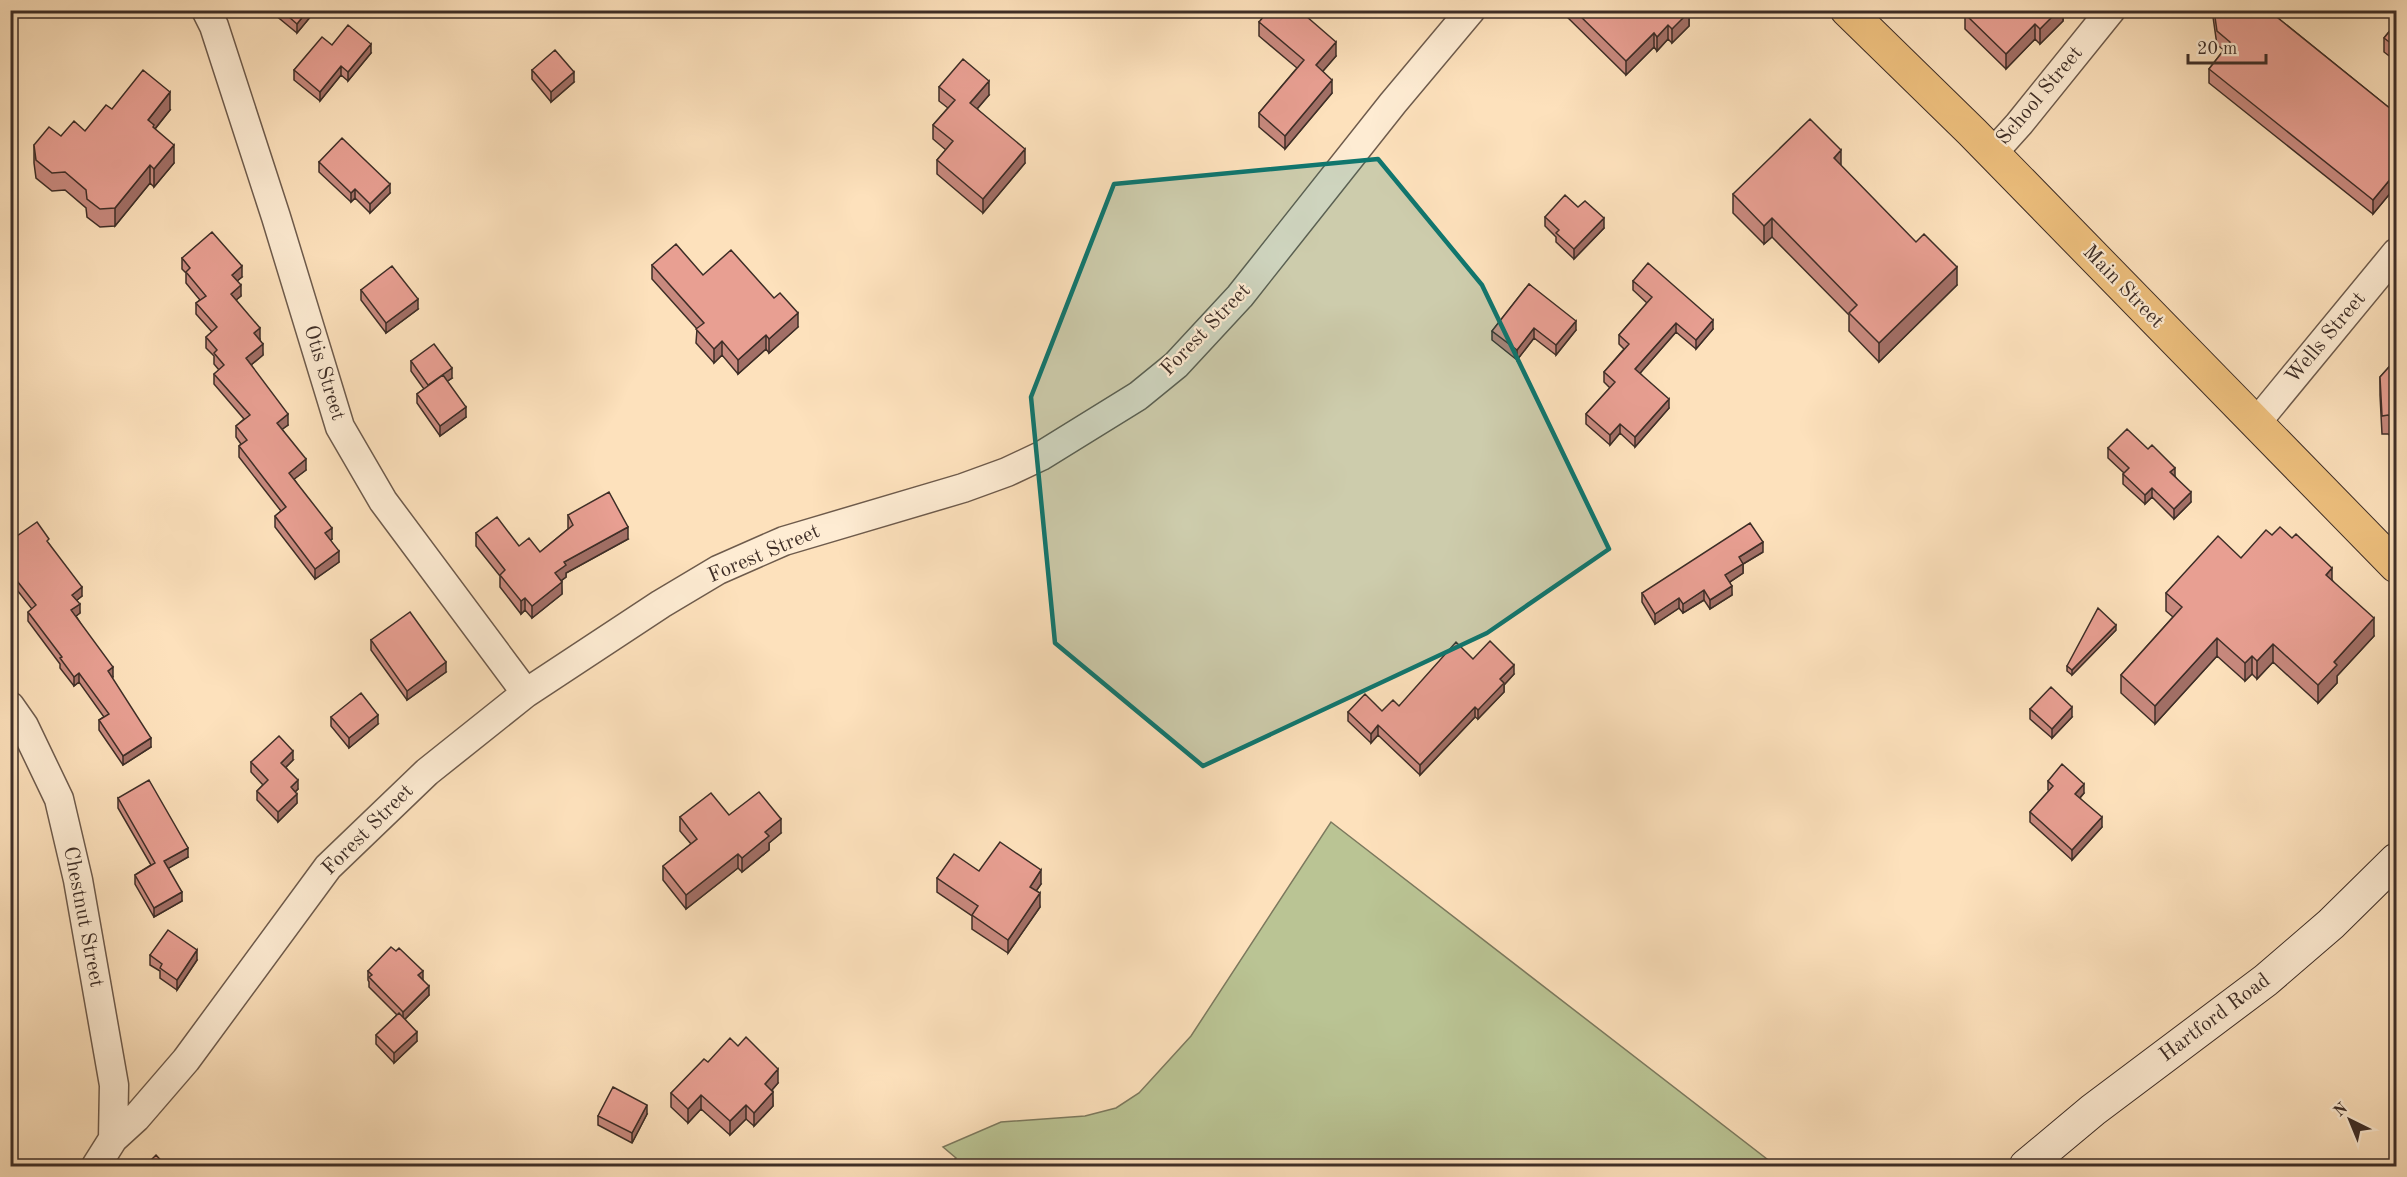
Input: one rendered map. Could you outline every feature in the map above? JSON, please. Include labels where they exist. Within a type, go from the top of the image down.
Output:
[{"type":"main road","name":"Main Street","points":[[1847,10],[1992,154],[2397,566]]},
{"type":"main road","name":"Hartford Road","points":[[2026,1167],[2093,1110],[2274,973],[2331,924],[2397,860]]},
{"type":"street","name":"Otis Street","points":[[206,10],[214,26],[272,206],[340,427],[383,501],[526,693]]},
{"type":"street","name":"Forest Street","points":[[96,1167],[113,1139],[136,1118],[186,1060],[328,867],[427,772],[526,693],[661,604],[718,570],[784,541],[963,488],[1007,472],[1041,456],[1138,396],[1176,365],[1240,296],[1393,103],[1471,10]]},
{"type":"street","name":"School Street","points":[[1992,154],[2112,10]]},
{"type":"street","name":"Wells Street","points":[[2256,423],[2397,253]]},
{"type":"street","name":"Chestnut Street","points":[[10,706],[24,726],[59,799],[78,880],[114,1085],[113,1139]]},
{"type":"highlighted area","points":[[1378,159],[1482,285],[1609,549],[1487,633],[1203,766],[1055,643],[1031,397],[1114,184]]},
{"type":"green space","points":[[1331,822],[1776,1166],[947,1166],[956,1158],[943,1147],[1001,1122],[1085,1116],[1116,1108],[1139,1093],[1191,1036]]},
{"type":"building","points":[[281,10],[308,10],[297,24]]},
{"type":"building","points":[[1269,10],[1299,10],[1336,42],[1316,65],[1332,80],[1285,136],[1259,113],[1304,60],[1259,22]]},
{"type":"building","points":[[1574,10],[1688,10],[1689,12],[1672,29],[1668,25],[1657,37],[1654,33],[1626,61]]},
{"type":"building","points":[[1969,10],[2059,10],[2040,29],[2035,24],[2006,54],[1965,14]]},
{"type":"building","points":[[2214,10],[2268,10],[2397,114],[2397,171],[2373,200],[2209,69],[2230,42],[2217,31]]},
{"type":"building","points":[[2397,22],[2397,48],[2384,38]]},
{"type":"building","points":[[348,25],[371,44],[348,72],[341,66],[320,92],[294,70],[322,37],[332,45]]},
{"type":"building","points":[[555,50],[574,72],[551,92],[532,70]]},
{"type":"building","points":[[963,59],[989,81],[970,103],[1025,149],[983,199],[937,160],[953,141],[933,125],[955,100],[939,87]]},
{"type":"building","points":[[143,70],[170,92],[148,120],[174,145],[154,169],[150,165],[115,208],[100,209],[87,199],[86,190],[65,172],[52,173],[36,160],[34,145],[49,127],[61,136],[74,121],[85,131],[106,105],[112,109]]},
{"type":"building","points":[[1810,119],[1841,150],[1834,158],[1916,242],[1924,234],[1957,267],[1879,343],[1849,313],[1857,305],[1772,218],[1764,226],[1733,194]]},
{"type":"building","points":[[342,138],[390,184],[370,204],[355,189],[351,193],[319,162]]},
{"type":"building","points":[[1565,195],[1578,207],[1585,201],[1604,218],[1574,249],[1556,233],[1559,230],[1545,217]]},
{"type":"building","points":[[212,232],[242,266],[232,275],[241,285],[231,294],[260,328],[254,333],[263,344],[246,358],[288,414],[277,423],[306,459],[289,473],[332,528],[325,533],[339,551],[315,569],[275,516],[286,507],[239,446],[247,440],[236,426],[250,415],[214,374],[224,365],[214,353],[217,350],[206,337],[217,327],[196,303],[206,296],[186,272],[190,268],[182,258]]},
{"type":"building","points":[[676,244],[703,275],[731,250],[774,298],[780,293],[798,313],[769,339],[766,335],[738,360],[722,341],[714,349],[696,329],[704,323],[652,265]]},
{"type":"building","points":[[1648,263],[1713,320],[1696,340],[1676,323],[1635,369],[1669,399],[1635,437],[1620,424],[1610,435],[1586,414],[1615,382],[1604,372],[1629,344],[1619,335],[1652,297],[1633,281]]},
{"type":"building","points":[[392,266],[418,299],[386,323],[361,290]]},
{"type":"building","points":[[1529,284],[1576,321],[1556,345],[1534,328],[1517,350],[1492,331]]},
{"type":"building","points":[[434,344],[452,368],[428,385],[411,361]]},
{"type":"building","points":[[2397,358],[2397,422],[2388,415],[2382,416],[2380,377]]},
{"type":"building","points":[[443,375],[466,407],[440,426],[417,394]]},
{"type":"building","points":[[2127,429],[2148,449],[2152,445],[2175,468],[2170,472],[2191,492],[2174,509],[2152,488],[2145,495],[2123,474],[2129,468],[2108,448]]},
{"type":"building","points":[[609,492],[628,527],[564,562],[566,565],[555,573],[562,582],[532,606],[525,598],[521,601],[500,575],[505,570],[476,533],[497,517],[519,546],[529,538],[540,552],[573,525],[568,515]]},
{"type":"building","points":[[37,522],[49,539],[47,541],[82,587],[72,595],[80,604],[71,610],[113,667],[108,671],[151,738],[123,756],[99,720],[109,714],[79,673],[74,677],[60,658],[62,657],[28,612],[36,605],[10,572],[10,533],[14,538]]},
{"type":"building","points":[[1750,523],[1763,542],[1739,557],[1743,564],[1725,575],[1732,586],[1710,600],[1704,590],[1683,604],[1679,598],[1655,614],[1642,593]]},
{"type":"building","points":[[2280,527],[2292,538],[2296,534],[2332,568],[2326,575],[2374,618],[2334,662],[2337,665],[2318,685],[2273,644],[2257,661],[2252,656],[2245,663],[2217,638],[2155,706],[2121,675],[2182,607],[2166,593],[2218,536],[2241,558],[2266,530],[2272,535]]},
{"type":"building","points":[[2098,608],[2116,625],[2072,670],[2067,666]]},
{"type":"building","points":[[410,612],[446,662],[407,691],[371,640]]},
{"type":"building","points":[[1490,641],[1514,665],[1500,679],[1504,683],[1478,710],[1475,707],[1420,765],[1378,725],[1371,734],[1348,712],[1365,694],[1382,711],[1393,700],[1399,706],[1456,642],[1473,659]]},
{"type":"building","points":[[2051,687],[2072,707],[2052,729],[2030,709]]},
{"type":"building","points":[[361,693],[378,715],[349,738],[331,717]]},
{"type":"building","points":[[279,736],[293,751],[281,763],[298,780],[291,787],[297,794],[278,812],[257,791],[268,780],[251,762]]},
{"type":"building","points":[[2062,764],[2084,784],[2075,794],[2102,817],[2072,850],[2030,812],[2053,786],[2048,781]]},
{"type":"building","points":[[149,780],[188,848],[164,861],[182,892],[154,908],[135,875],[155,863],[118,798]]},
{"type":"building","points":[[759,792],[781,819],[765,832],[769,836],[742,858],[738,854],[686,895],[663,866],[697,839],[680,817],[711,793],[729,815]]},
{"type":"building","points":[[1000,842],[1041,870],[1030,887],[1040,893],[1008,940],[972,915],[978,906],[937,878],[954,854],[979,871]]},
{"type":"building","points":[[168,930],[197,950],[177,980],[160,968],[162,964],[150,955]]},
{"type":"building","points":[[391,947],[396,951],[399,948],[423,971],[418,975],[429,986],[403,1012],[369,977],[372,975],[368,971]]},
{"type":"building","points":[[399,1013],[417,1032],[394,1053],[376,1035]]},
{"type":"building","points":[[746,1037],[778,1069],[765,1084],[773,1092],[754,1113],[746,1105],[730,1121],[701,1095],[688,1109],[671,1093],[704,1059],[708,1062],[730,1038],[738,1046]]},
{"type":"building","points":[[613,1087],[647,1105],[632,1133],[598,1116]]},
{"type":"building","points":[[156,1155],[167,1167],[144,1167]]},
{"type":"building","points":[[266,1161],[271,1167],[261,1167]]}]
